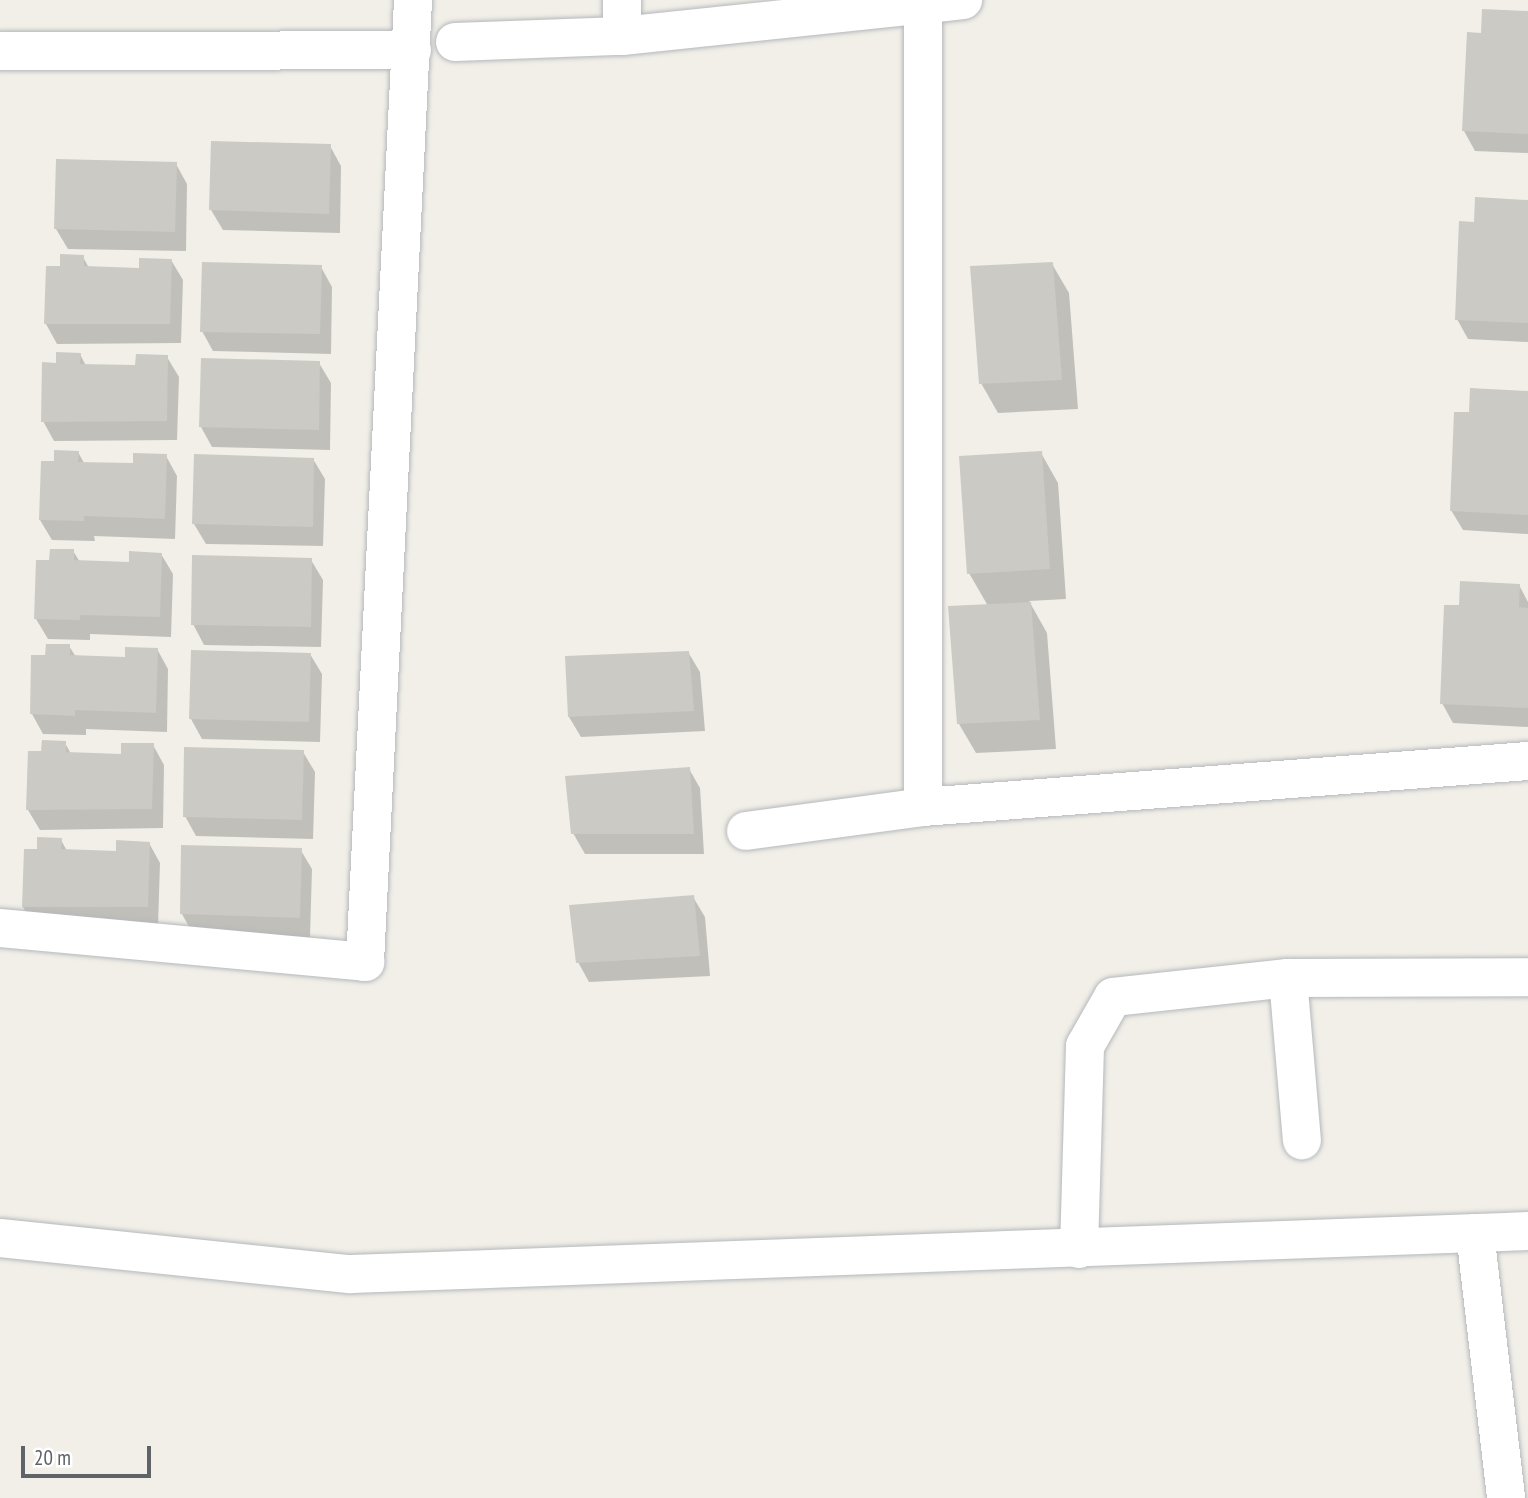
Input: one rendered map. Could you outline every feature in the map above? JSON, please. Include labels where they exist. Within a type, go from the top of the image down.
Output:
[{"type":"street","points":[[0,928],[365,962],[413,0]]},
{"type":"street","points":[[455,42],[622,18],[923,6],[964,0]]},
{"type":"street","points":[[923,6],[923,807]]},
{"type":"street","points":[[0,70],[0,51],[412,50]]},
{"type":"street","points":[[746,831],[923,807],[1528,761]]},
{"type":"street","points":[[1079,1249],[1085,1046],[1113,997],[1289,978],[1528,978]]},
{"type":"street","points":[[1289,978],[1302,1140]]},
{"type":"street","points":[[0,1237],[351,1274],[1528,1231]]},
{"type":"street","points":[[1475,1233],[1507,1498]]},
{"type":"building","points":[[1482,9],[1528,11],[1528,134],[1462,131],[1467,32],[1481,33]]},
{"type":"building","points":[[211,141],[331,144],[329,214],[209,210]]},
{"type":"building","points":[[56,159],[177,162],[175,232],[54,229]]},
{"type":"building","points":[[1475,197],[1528,200],[1528,323],[1455,320],[1459,221],[1474,222]]},
{"type":"building","points":[[60,254],[84,255],[84,266],[139,268],[139,258],[172,259],[170,324],[44,324],[46,266],[60,266]]},
{"type":"building","points":[[202,262],[322,265],[320,334],[200,332]]},
{"type":"building","points":[[1053,262],[1062,380],[979,384],[970,266]]},
{"type":"building","points":[[56,352],[81,353],[80,364],[135,365],[136,354],[168,355],[167,421],[41,422],[42,362],[56,363]]},
{"type":"building","points":[[201,358],[320,361],[319,430],[199,427]]},
{"type":"building","points":[[1470,388],[1528,391],[1528,515],[1450,511],[1454,412],[1469,412]]},
{"type":"building","points":[[54,450],[79,451],[78,462],[133,463],[133,453],[167,454],[165,519],[84,516],[84,521],[39,520],[41,461],[54,461]]},
{"type":"building","points":[[1042,451],[1050,569],[967,574],[959,456]]},
{"type":"building","points":[[194,454],[314,458],[313,527],[192,524]]},
{"type":"building","points":[[50,549],[74,549],[74,560],[129,562],[129,551],[162,553],[160,617],[80,615],[80,620],[34,619],[36,560],[49,560]]},
{"type":"building","points":[[192,555],[312,558],[311,627],[191,625]]},
{"type":"building","points":[[1460,581],[1520,584],[1519,607],[1528,608],[1528,708],[1440,704],[1444,605],[1459,605]]},
{"type":"building","points":[[1031,602],[1040,720],[957,724],[948,606]]},
{"type":"building","points":[[46,644],[70,644],[70,655],[125,657],[125,647],[158,648],[156,713],[75,710],[75,716],[30,714],[31,655],[45,655]]},
{"type":"building","points":[[191,650],[311,653],[309,722],[189,719]]},
{"type":"building","points":[[689,651],[694,711],[568,717],[565,656]]},
{"type":"building","points":[[42,740],[66,741],[66,752],[121,754],[121,743],[154,743],[152,809],[26,810],[28,751],[41,751]]},
{"type":"building","points":[[184,747],[304,750],[302,820],[183,817]]},
{"type":"building","points":[[690,767],[694,834],[571,834],[565,776]]},
{"type":"building","points":[[37,837],[62,838],[61,849],[116,851],[116,840],[150,842],[148,907],[22,907],[24,849],[37,849]]},
{"type":"building","points":[[181,845],[302,848],[300,918],[180,914]]},
{"type":"building","points":[[694,895],[700,956],[576,963],[569,905]]}]
